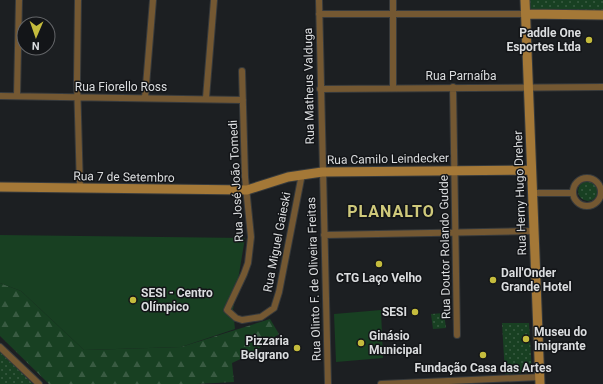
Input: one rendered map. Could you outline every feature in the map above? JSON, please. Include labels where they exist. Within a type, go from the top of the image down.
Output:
[{"type":"street","points":[[17,96],[19,0]]},
{"type":"street","points":[[78,0],[80,189]]},
{"type":"street","points":[[145,98],[153,0]]},
{"type":"street","points":[[206,98],[214,0]]},
{"type":"street","name":"Rua Matheus Valduga","points":[[319,0],[322,172]]},
{"type":"street","points":[[393,0],[393,88]]},
{"type":"street","name":"Rua Herny Hugo Dreher","points":[[525,0],[540,380]]},
{"type":"street","points":[[319,14],[393,13],[603,15]]},
{"type":"street","name":"Rua José João Tomedi","points":[[227,310],[244,274],[250,251],[250,222],[247,190],[242,71]]},
{"type":"street","name":"Rua Doutor Rolando Gudde","points":[[453,87],[456,232],[456,335]]},
{"type":"street","name":"Rua Parnaíba","points":[[320,89],[603,87]]},
{"type":"street","name":"Rua Fiorello Ross","points":[[0,96],[78,98],[206,98],[243,100]]},
{"type":"street","name":"Rua Camilo Leindecker","points":[[247,190],[302,174],[322,172],[531,170]]},
{"type":"street","name":"Rua Olinto F. de Oliveira Freitas","points":[[322,172],[328,384]]},
{"type":"street","name":"Rua Miguel Gaieski","points":[[227,310],[236,318],[242,320],[261,317],[274,308],[279,292],[302,174]]},
{"type":"street","points":[[586,178],[594,180],[601,190],[600,199],[593,205],[589,206],[580,204],[574,198],[573,193],[578,182],[586,178]]},
{"type":"street","name":"Rua 7 de Setembro","points":[[0,187],[247,190]]},
{"type":"street","points":[[533,194],[573,193]]},
{"type":"street","points":[[324,235],[534,231]]},
{"type":"street","points":[[0,347],[39,384]]},
{"type":"street","points":[[381,384],[540,380]]},
{"type":"green space","points":[[530,0],[603,0],[603,12],[530,11]]},
{"type":"green space","points":[[588,181],[595,184],[598,191],[595,198],[588,201],[581,198],[578,191],[581,184]]},
{"type":"green space","name":"SESI - Centro Olímpico","points":[[0,235],[245,238],[233,310],[235,329],[181,347],[84,350],[21,291],[0,283]]},
{"type":"green space","points":[[0,283],[21,291],[84,350],[181,347],[270,319],[279,334],[249,355],[232,363],[234,382],[196,384],[49,384],[0,336]]},
{"type":"green space","points":[[381,310],[383,358],[336,362],[334,314]]},
{"type":"green space","points":[[444,313],[446,328],[433,329],[431,314]]},
{"type":"green space","points":[[502,323],[529,323],[532,372],[505,374]]},
{"type":"green space","points":[[0,352],[33,384],[0,384]]},
{"type":"place","name":"Paddle One Esportes Ltda","points":[[589,40]]},
{"type":"place","name":"CTG Laço Velho","points":[[379,264]]},
{"type":"place","name":"Dall'Onder Grande Hotel","points":[[493,280]]},
{"type":"place","name":"SESI - Centro Olímpico","points":[[133,300]]},
{"type":"place","name":"SESI","points":[[415,312]]},
{"type":"place","name":"Museu do Imigrante","points":[[526,339]]},
{"type":"place","name":"Ginásio Municipal","points":[[361,343]]},
{"type":"place","name":"Pizzaria Belgrano","points":[[297,348]]},
{"type":"place","name":"Fundação Casa das Artes","points":[[483,355]]},
{"type":"district","name":"PLANALTO","points":[[391,211]]}]
